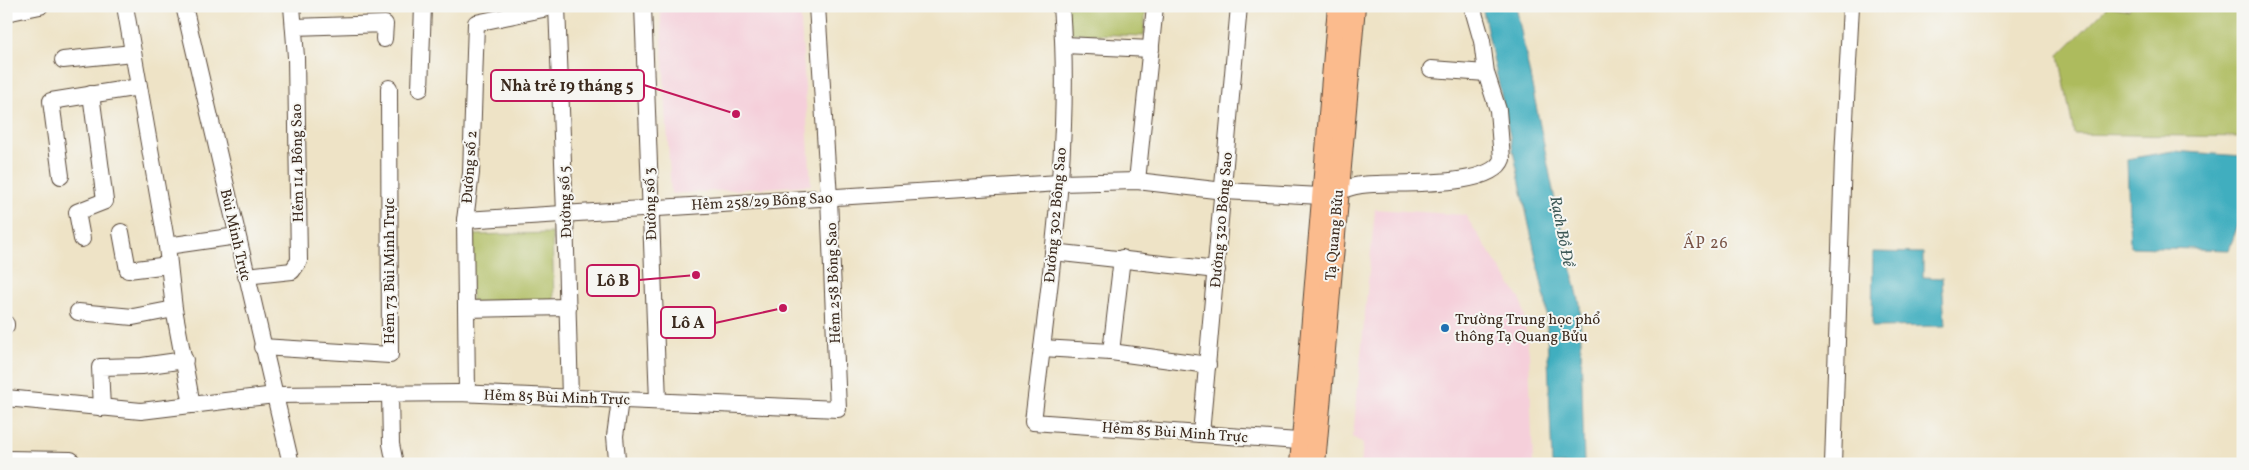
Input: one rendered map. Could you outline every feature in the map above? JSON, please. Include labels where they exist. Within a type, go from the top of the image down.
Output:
[{"type":"main road","name":"Tạ Quang Bửu","points":[[1300,464],[1309,442],[1330,193],[1338,6]]},
{"type":"main road","name":"Tạ Quang Bửu","points":[[1330,193],[1355,6]]},
{"type":"main road","name":"Tạ Quang Bửu","points":[[1309,442],[1315,464]]},
{"type":"street","points":[[125,6],[167,246],[174,309],[192,405]]},
{"type":"street","name":"Bùi Minh Trực","points":[[184,6],[262,347],[291,464]]},
{"type":"street","name":"Hẻm 114 Bông Sao","points":[[246,276],[292,271],[299,261],[292,6]]},
{"type":"street","points":[[420,89],[423,6]]},
{"type":"street","name":"Đường số 5","points":[[557,6],[570,398]]},
{"type":"street","name":"Đường số 2","points":[[467,394],[465,220],[471,172],[476,23],[557,6]]},
{"type":"street","name":"Đường số 3","points":[[643,6],[658,401]]},
{"type":"street","name":"Hẻm 258 Bông Sao","points":[[817,6],[829,198],[838,409]]},
{"type":"street","name":"Đường 302 Bông Sao","points":[[1033,422],[1060,183],[1064,46],[1061,6]]},
{"type":"street","points":[[1138,181],[1155,6]]},
{"type":"street","name":"Đường 320 Bông Sao","points":[[1201,434],[1239,6]]},
{"type":"street","points":[[1431,69],[1486,73],[1482,41],[1472,6]]},
{"type":"street","points":[[1834,464],[1842,186],[1851,6]]},
{"type":"street","points":[[6,13],[33,7]]},
{"type":"street","points":[[294,28],[385,24],[384,39]]},
{"type":"street","points":[[1064,46],[1151,49]]},
{"type":"street","points":[[63,60],[133,53]]},
{"type":"street","name":"Hẻm 258/29 Bông Sao","points":[[465,220],[1060,183],[1138,181],[1224,191],[1330,193],[1362,185],[1454,181],[1493,171],[1500,166],[1502,160],[1498,110],[1486,73]]},
{"type":"street","points":[[61,176],[51,101],[139,87]]},
{"type":"street","name":"Hẻm 73 Bùi Minh Trực","points":[[262,347],[390,355],[389,88]]},
{"type":"street","points":[[82,239],[77,212],[105,201],[91,94]]},
{"type":"street","points":[[122,232],[128,270],[169,265]]},
{"type":"street","points":[[167,246],[237,236]]},
{"type":"street","points":[[1053,252],[1122,258],[1217,270]]},
{"type":"street","points":[[1111,352],[1122,258]]},
{"type":"street","points":[[466,309],[568,308]]},
{"type":"street","points":[[78,312],[133,317],[174,309]]},
{"type":"street","points":[[1042,348],[1111,352],[1208,365]]},
{"type":"street","points":[[102,408],[100,368],[142,366],[185,360]]},
{"type":"street","points":[[390,394],[391,444],[395,464]]},
{"type":"street","name":"Hẻm 85 Bùi Minh Trực","points":[[6,398],[142,412],[275,395],[390,394],[467,394],[838,409]]},
{"type":"street","points":[[617,459],[616,436],[620,400]]},
{"type":"street","name":"Hẻm 85 Bùi Minh Trực","points":[[1033,422],[1309,442]]},
{"type":"street","points":[[6,460],[71,460]]},
{"type":"shaded area","points":[[660,6],[800,6],[811,185],[671,194]]},
{"type":"shaded area","name":"Trường Trung học phổ thông Tạ Quang Bửu","points":[[1375,209],[1465,215],[1522,302],[1529,354],[1533,464],[1361,464],[1363,444],[1353,437]]},
{"type":"green space","points":[[1065,6],[1146,6],[1144,36],[1067,33]]},
{"type":"green space","points":[[2108,6],[2129,10],[2130,6],[2243,6],[2243,137],[2074,134],[2059,55]]},
{"type":"green space","points":[[552,233],[554,301],[472,304],[470,235]]},
{"type":"water","points":[[1482,6],[1516,6],[1555,200],[1580,304],[1584,464],[1552,464],[1546,304]]},
{"type":"water","points":[[2173,151],[2243,156],[2243,211],[2229,250],[2130,247],[2127,159]]},
{"type":"water","points":[[1873,252],[1923,253],[1923,277],[1942,278],[1945,326],[1872,327]]},
{"type":"place","name":"Nhà trẻ 19 tháng 5","points":[[736,114]]},
{"type":"place","name":"Lô B","points":[[696,275]]},
{"type":"place","name":"Lô A","points":[[783,308]]},
{"type":"place","name":"Trường Trung học phổ thông Tạ Quang Bửu","points":[[1445,328]]},
{"type":"district","name":"ẤP 26","points":[[1706,242]]},
{"type":"water label","name":"Rạch Bồ Đề","points":[[1563,231]]}]
